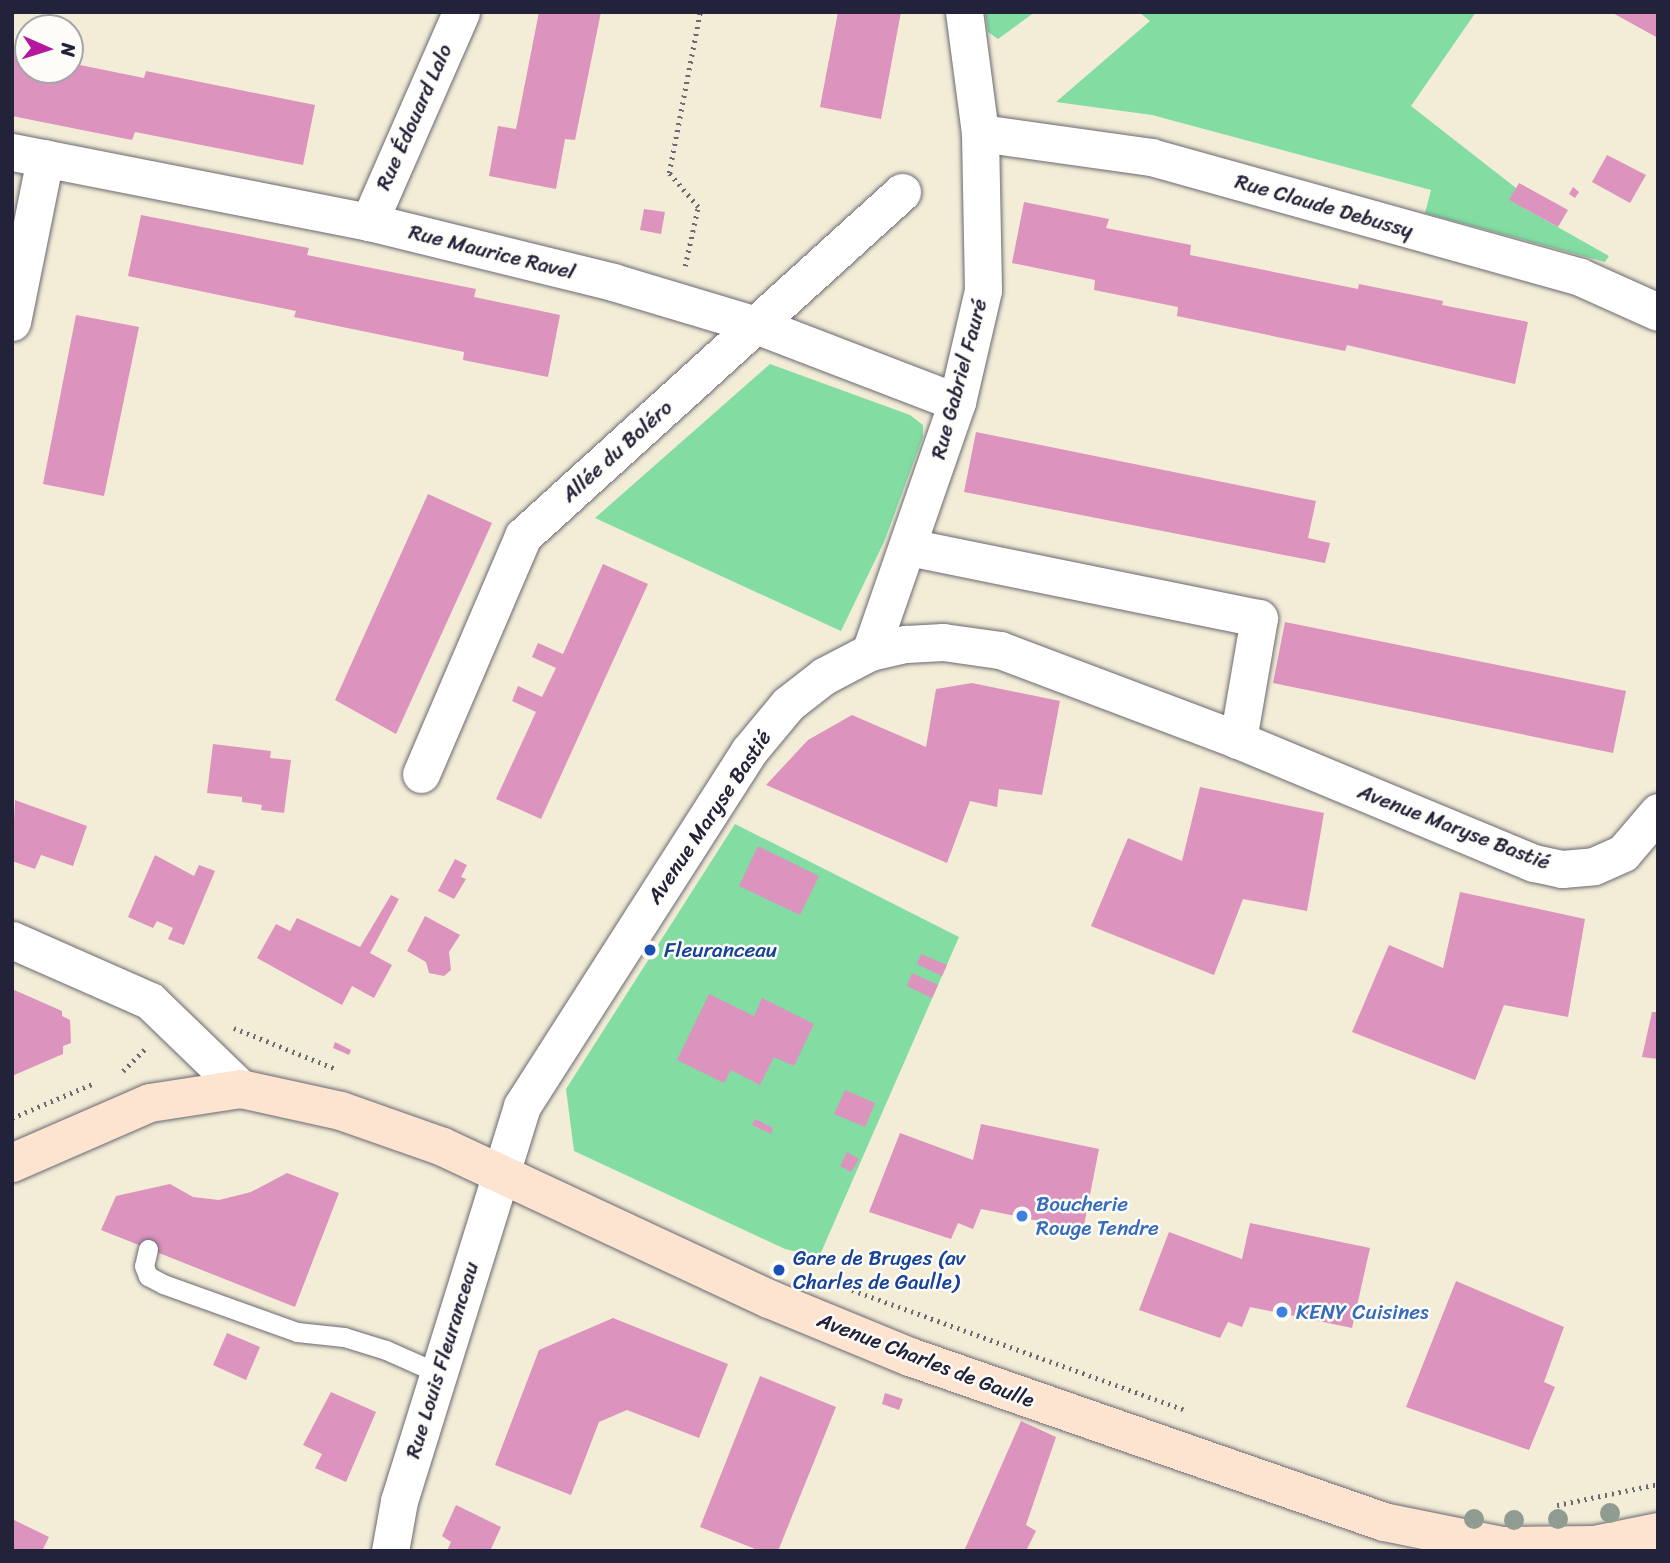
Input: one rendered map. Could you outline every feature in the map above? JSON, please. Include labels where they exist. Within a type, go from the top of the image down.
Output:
[{"type":"main road","name":"Avenue Charles de Gaulle","points":[[242,1088],[341,1111],[501,1170],[769,1299],[910,1357],[1384,1522],[1502,1546],[1594,1545],[1658,1532]]},
{"type":"main road","points":[[12,1163],[150,1104],[242,1088]]},
{"type":"street","name":"Rue Édouard Lalo","points":[[369,222],[461,12]]},
{"type":"street","name":"Rue Gabriel Fauré","points":[[870,652],[909,547],[957,402],[983,290],[981,133],[964,12]]},
{"type":"street","name":"Rue Claude Debussy","points":[[981,133],[1151,158],[1580,277],[1658,312]]},
{"type":"street","name":"Rue Maurice Ravel","points":[[29,155],[369,222],[677,301],[756,325],[957,402]]},
{"type":"street","points":[[12,322],[29,155]]},
{"type":"street","name":"Allée du Boléro","points":[[421,774],[523,537],[902,192]]},
{"type":"street","points":[[909,547],[1259,618],[1238,740]]},
{"type":"street","name":"Avenue Maryse Bastié","points":[[501,1170],[522,1106],[749,751],[788,704],[824,676],[870,652],[943,642],[1000,650],[1238,740],[1534,863],[1562,869],[1594,866],[1623,852],[1658,812]]},
{"type":"street","points":[[12,940],[133,992],[176,1022],[242,1088]]},
{"type":"street","name":"Rue Louis Fleuranceau","points":[[390,1551],[399,1501],[501,1170]]},
{"type":"lane","points":[[148,1249],[144,1266],[148,1276],[163,1284],[297,1332],[344,1337],[386,1350],[438,1373]]},
{"type":"path","points":[[677,301],[698,207],[669,173],[700,12]]},
{"type":"path","points":[[113,1075],[126,1070],[176,1022]]},
{"type":"path","points":[[231,1027],[343,1072]]},
{"type":"path","points":[[12,1118],[101,1080]]},
{"type":"path","points":[[843,1286],[1191,1412]]},
{"type":"path","points":[[1549,1506],[1658,1484]]},
{"type":"green space","points":[[985,12],[1035,12],[998,39],[988,32]]},
{"type":"green space","points":[[1139,12],[1476,12],[1411,106],[1516,188],[1510,200],[1609,256],[1605,262],[1425,213],[1431,190],[1152,115],[1056,102],[1150,21]]},
{"type":"green space","points":[[770,364],[910,415],[923,425],[923,437],[884,542],[841,631],[595,518]]},
{"type":"green space","points":[[735,824],[959,937],[819,1257],[785,1249],[574,1151],[566,1089]]},
{"type":"building","points":[[539,12],[601,12],[575,140],[565,139],[556,189],[489,176],[498,126],[516,129]]},
{"type":"building","points":[[838,12],[901,12],[881,119],[820,107]]},
{"type":"building","points":[[1611,12],[1658,12],[1658,38]]},
{"type":"building","points":[[12,52],[14,84],[84,84],[84,66],[144,78],[146,71],[315,105],[303,165],[135,132],[132,140],[12,116]]},
{"type":"building","points":[[1607,155],[1646,175],[1630,203],[1592,182]]},
{"type":"building","points":[[1519,183],[1568,210],[1558,227],[1509,200]]},
{"type":"building","points":[[1573,187],[1579,192],[1575,198],[1569,194]]},
{"type":"building","points":[[1024,202],[1109,219],[1106,228],[1191,245],[1190,255],[1358,289],[1359,284],[1443,301],[1442,305],[1528,322],[1515,384],[1347,345],[1345,351],[1177,316],[1178,307],[1094,290],[1095,280],[1012,263]]},
{"type":"building","points":[[644,209],[665,212],[661,234],[640,230]]},
{"type":"building","points":[[141,215],[309,248],[307,255],[476,289],[474,297],[560,315],[548,377],[463,360],[464,352],[294,317],[296,311],[128,276]]},
{"type":"building","points":[[76,315],[139,327],[104,496],[43,484]]},
{"type":"building","points":[[976,432],[1316,501],[1308,538],[1330,543],[1325,563],[964,492]]},
{"type":"building","points":[[428,494],[492,523],[396,734],[335,700]]},
{"type":"building","points":[[603,564],[648,584],[541,819],[496,799],[536,712],[512,701],[518,686],[542,697],[556,668],[532,657],[538,643],[563,654]]},
{"type":"building","points":[[1285,622],[1626,691],[1613,753],[1273,683]]},
{"type":"building","points":[[972,683],[1060,701],[1042,795],[999,789],[997,807],[970,801],[947,863],[766,785],[808,740],[852,715],[926,747],[936,689]]},
{"type":"building","points":[[213,744],[271,751],[270,758],[291,760],[284,813],[261,810],[262,805],[242,802],[242,797],[207,793]]},
{"type":"building","points":[[1200,787],[1324,813],[1307,911],[1243,899],[1214,975],[1091,926],[1128,838],[1182,861]]},
{"type":"building","points":[[15,800],[87,826],[73,866],[41,855],[35,869],[12,861]]},
{"type":"building","points":[[758,846],[819,876],[800,915],[739,886]]},
{"type":"building","points":[[155,855],[194,876],[199,865],[215,871],[184,945],[168,939],[173,928],[157,921],[153,928],[128,917]]},
{"type":"building","points":[[455,859],[467,865],[461,877],[466,879],[454,899],[438,891]]},
{"type":"building","points":[[1460,892],[1585,919],[1568,1017],[1504,1005],[1475,1080],[1352,1032],[1389,945],[1443,968]]},
{"type":"building","points":[[391,895],[399,899],[370,953],[392,965],[374,998],[352,986],[342,1005],[257,958],[276,924],[290,931],[297,918],[360,947]]},
{"type":"building","points":[[425,916],[460,935],[449,952],[451,970],[444,976],[429,973],[426,962],[407,951]]},
{"type":"building","points":[[921,954],[947,965],[942,976],[917,964]]},
{"type":"building","points":[[912,973],[938,985],[932,998],[907,986]]},
{"type":"building","points":[[12,989],[62,1011],[62,1016],[70,1020],[71,1043],[63,1046],[63,1054],[12,1076]]},
{"type":"building","points":[[709,994],[754,1016],[762,998],[814,1024],[794,1066],[774,1057],[760,1085],[731,1070],[724,1083],[677,1060]]},
{"type":"building","points":[[1652,1012],[1658,1012],[1658,1059],[1642,1057]]},
{"type":"building","points":[[335,1042],[351,1050],[349,1055],[333,1048]]},
{"type":"building","points":[[845,1090],[875,1103],[865,1127],[834,1114]]},
{"type":"building","points":[[755,1119],[773,1128],[771,1134],[752,1125]]},
{"type":"building","points":[[981,1124],[1099,1149],[1083,1230],[981,1209],[973,1229],[958,1223],[951,1239],[869,1212],[900,1133],[973,1160]]},
{"type":"building","points":[[847,1152],[859,1159],[851,1172],[840,1166]]},
{"type":"building","points":[[287,1173],[339,1193],[295,1307],[101,1230],[116,1196],[170,1184],[193,1197],[219,1200],[251,1192]]},
{"type":"building","points":[[1250,1223],[1370,1248],[1352,1328],[1250,1307],[1242,1327],[1228,1322],[1220,1338],[1139,1310],[1169,1232],[1242,1259]]},
{"type":"building","points":[[1456,1281],[1564,1327],[1544,1382],[1555,1387],[1529,1450],[1406,1407]]},
{"type":"building","points":[[613,1318],[728,1364],[699,1438],[627,1410],[599,1422],[571,1495],[495,1465],[539,1350]]},
{"type":"building","points":[[227,1333],[260,1347],[246,1380],[213,1365]]},
{"type":"building","points":[[760,1376],[836,1407],[778,1551],[760,1551],[700,1527]]},
{"type":"building","points":[[331,1392],[376,1412],[346,1482],[315,1468],[322,1454],[303,1445]]},
{"type":"building","points":[[885,1393],[903,1399],[899,1410],[882,1404]]},
{"type":"building","points":[[1021,1421],[1056,1437],[1026,1525],[1036,1531],[1026,1551],[964,1551]]},
{"type":"building","points":[[456,1505],[501,1527],[490,1551],[447,1551],[451,1542],[442,1536]]},
{"type":"building","points":[[12,1519],[49,1537],[42,1551],[12,1551]]},
{"type":"place","name":"Fleuranceau","points":[[650,950]]},
{"type":"place","name":"Boucherie Rouge Tendre","points":[[1022,1216]]},
{"type":"place","name":"Gare de Bruges (av Charles de Gaulle)","points":[[779,1270]]},
{"type":"place","name":"KENY Cuisines","points":[[1282,1312]]}]
